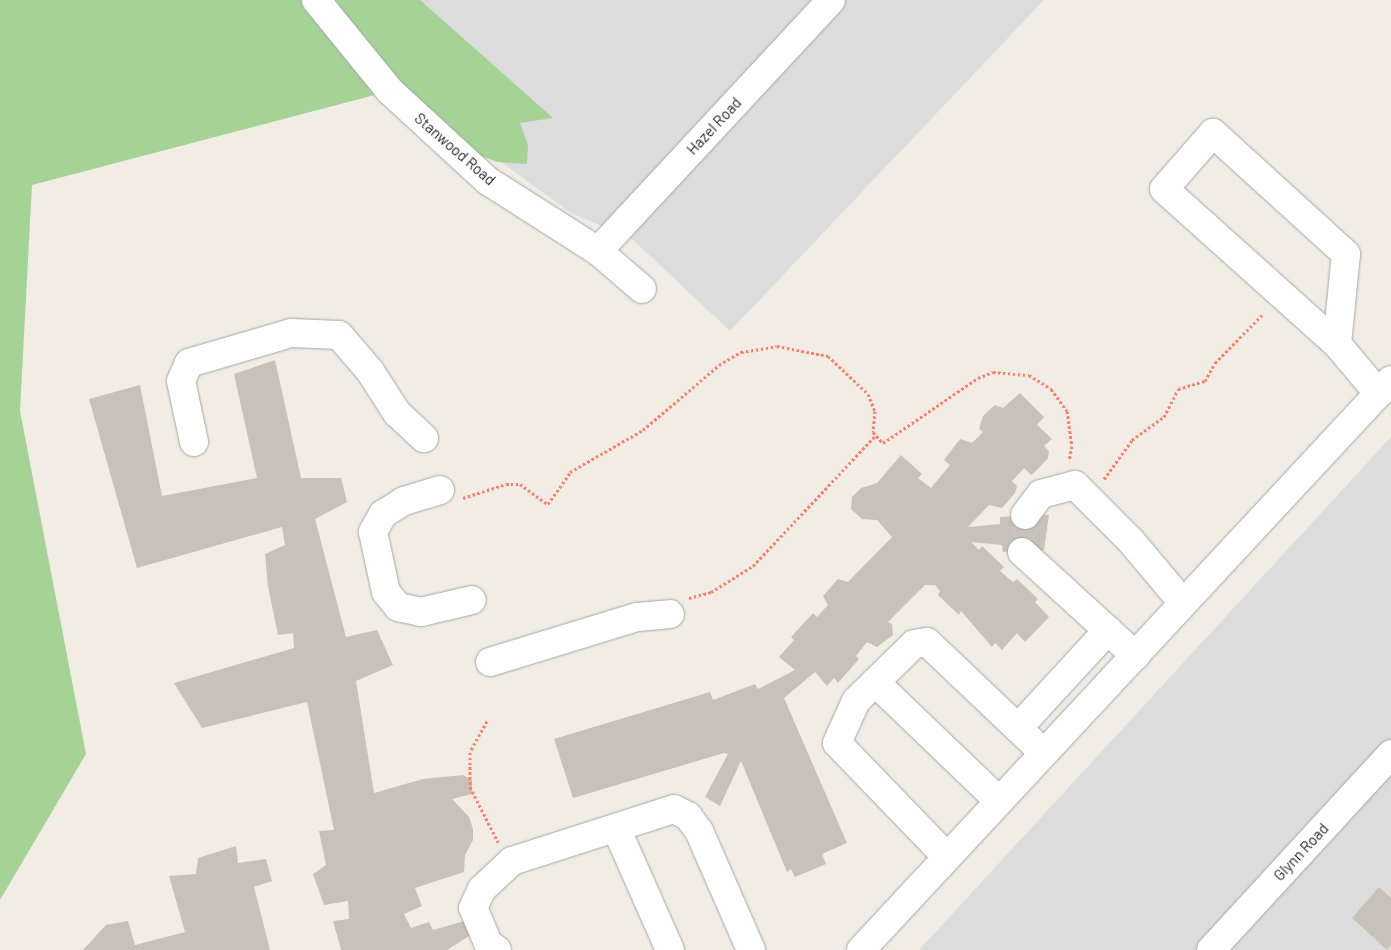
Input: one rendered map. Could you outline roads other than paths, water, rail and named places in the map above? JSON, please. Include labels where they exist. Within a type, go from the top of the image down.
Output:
[{"type":"street","name":"Stanwood Road","points":[[316,0],[390,91],[488,180],[598,251],[642,289]]},
{"type":"street","name":"Hazel Road","points":[[598,251],[831,0]]},
{"type":"street","points":[[861,950],[1385,387],[1282,295],[1164,189],[1213,133],[1346,254],[1337,344]]},
{"type":"street","points":[[194,442],[181,380],[189,363],[291,333],[339,336],[370,371],[397,413],[424,438]]},
{"type":"street","points":[[1025,515],[1041,494],[1060,487],[1075,485],[1087,495],[1183,603]]},
{"type":"street","points":[[450,495],[404,501],[383,514],[373,532],[386,592],[398,607],[421,612],[472,600]]},
{"type":"street","points":[[1022,552],[1136,656]]},
{"type":"street","points":[[490,662],[637,617],[670,614]]},
{"type":"street","points":[[1018,728],[1108,630]]},
{"type":"street","points":[[947,857],[837,743],[856,701],[914,644],[927,642],[1044,753]]},
{"type":"street","points":[[875,682],[999,801]]},
{"type":"street","name":"Glynn Road","points":[[1211,950],[1391,754]]},
{"type":"street","points":[[497,950],[488,942],[473,908],[482,889],[512,861],[674,809],[688,816],[699,831],[751,950]]},
{"type":"street","points":[[616,828],[670,950]]},
{"type":"tunnel","points":[[1022,552],[1025,515]]}]
